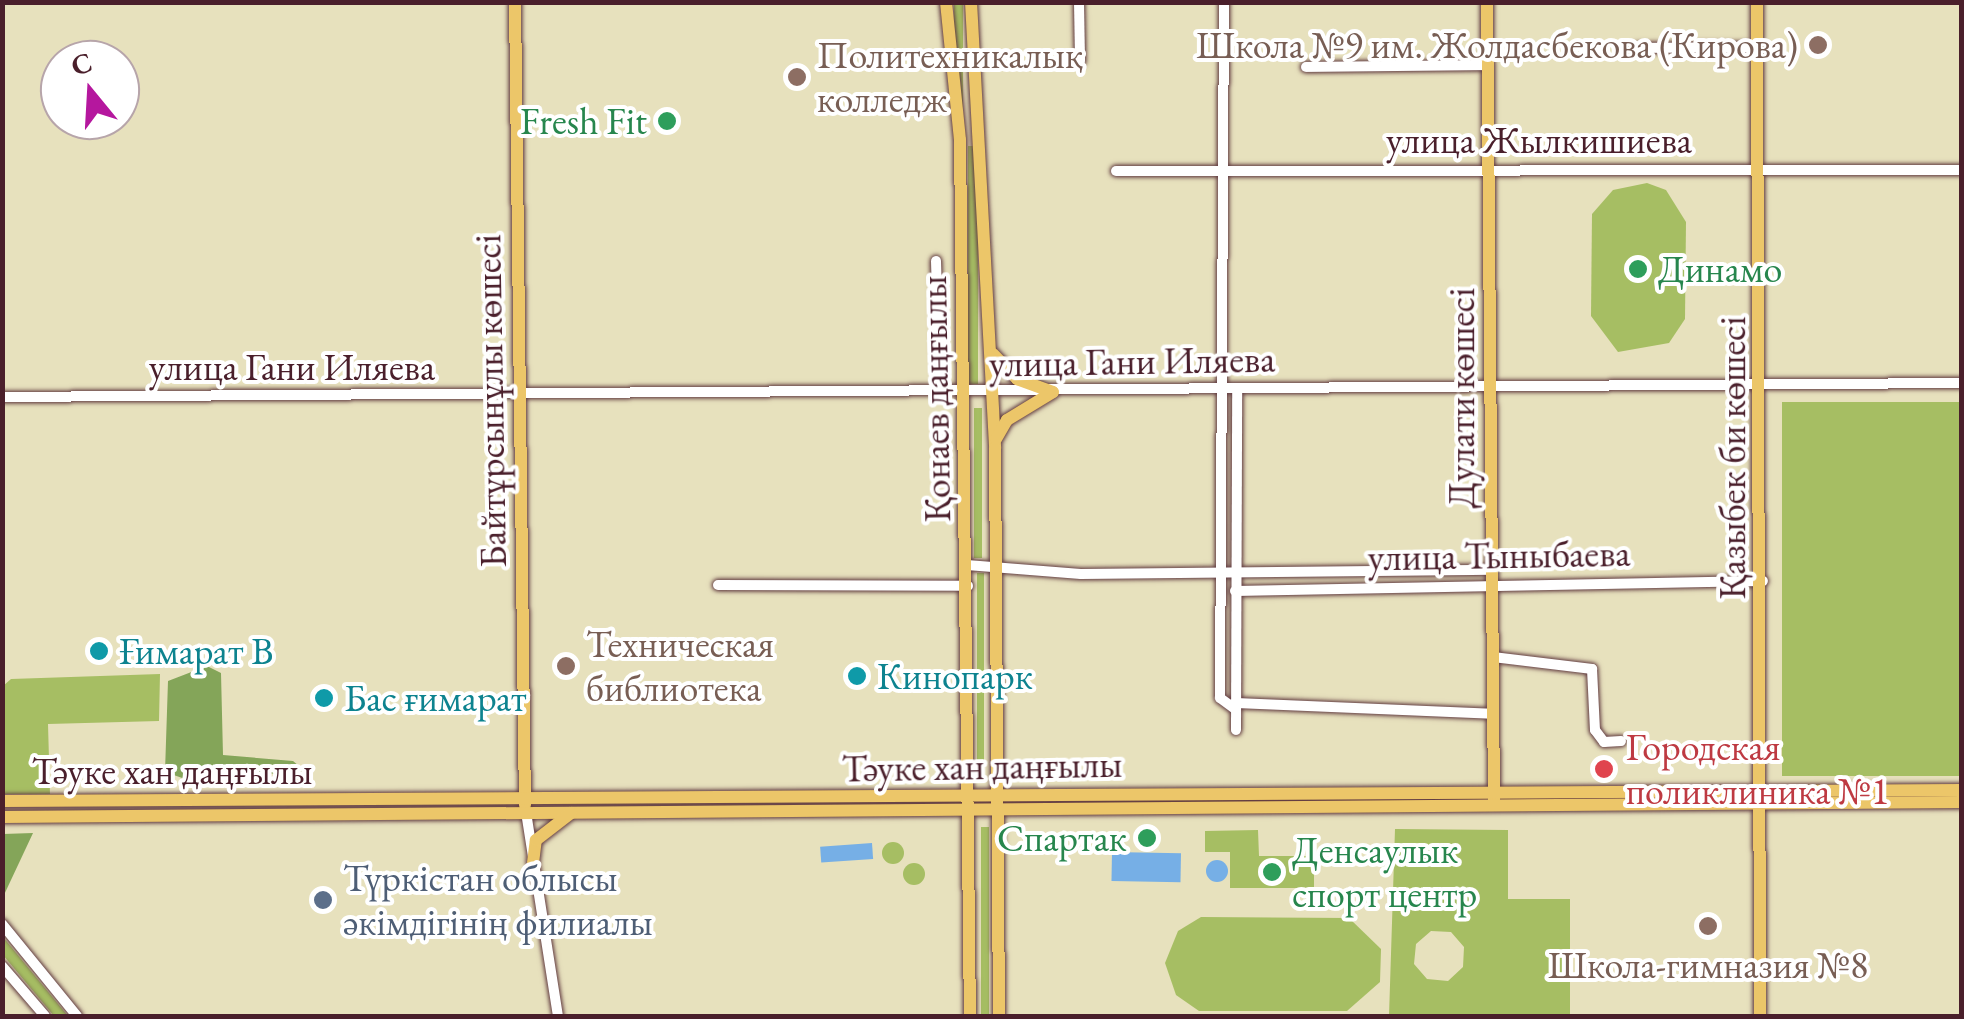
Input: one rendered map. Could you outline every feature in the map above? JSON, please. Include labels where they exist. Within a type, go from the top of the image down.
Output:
[{"type":"main road","name":"Байтұрсынұлы көшесі","points":[[515,2],[525,805]]},
{"type":"main road","name":"Қонаев даңғылы","points":[[971,2],[985,138],[1001,766]]},
{"type":"main road","name":"Дулати көшесі","points":[[1487,2],[1494,799]]},
{"type":"main road","name":"Қазыбек би көшесі","points":[[1757,2],[1763,385],[1760,1016]]},
{"type":"main road","name":"Қонаев даңғылы","points":[[945,6],[960,140],[966,393],[970,1016]]},
{"type":"main road","points":[[960,140],[985,138]]},
{"type":"main road","points":[[992,353],[1016,379],[1053,392]]},
{"type":"main road","points":[[995,442],[1008,420],[1053,392]]},
{"type":"main road","points":[[1001,766],[1010,786],[1029,794]]},
{"type":"main road","points":[[999,1016],[1001,766]]},
{"type":"main road","name":"Тәуке хан даңғылы","points":[[1763,798],[1962,790]]},
{"type":"main road","name":"Тәуке хан даңғылы","points":[[1001,802],[1029,794],[1494,799]]},
{"type":"main road","name":"Тәуке хан даңғылы","points":[[2,802],[525,805],[1763,798],[1962,802]]},
{"type":"main road","name":"Тәуке хан даңғылы","points":[[2,818],[525,805],[573,812],[970,802]]},
{"type":"main road","points":[[533,862],[536,840],[573,812]]},
{"type":"street","points":[[1079,2],[1080,61]]},
{"type":"street","points":[[1224,2],[1220,698],[1235,706],[1493,714]]},
{"type":"street","points":[[1636,48],[1758,47]]},
{"type":"street","points":[[1306,67],[1488,65]]},
{"type":"street","name":"улица Жылкишиева","points":[[1116,170],[1223,174],[1491,168],[1962,170]]},
{"type":"street","points":[[936,261],[940,393]]},
{"type":"street","name":"улица Гани Иляева","points":[[2,396],[519,398],[1962,383]]},
{"type":"street","points":[[1236,730],[1237,390]]},
{"type":"street","name":"улица Тыныбаева","points":[[967,564],[1081,574],[1237,568],[1763,581]]},
{"type":"street","name":"улица Тыныбаева","points":[[1236,591],[1492,577]]},
{"type":"street","points":[[718,585],[968,586]]},
{"type":"street","points":[[1494,657],[1590,668],[1596,730],[1604,742],[1620,741]]},
{"type":"street","points":[[525,805],[558,1016]]},
{"type":"street","points":[[2,924],[78,1016]]},
{"type":"street","points":[[2,966],[45,1016]]},
{"type":"green space","points":[[954,3],[963,3],[963,131],[954,131]]},
{"type":"green space","points":[[968,146],[978,146],[978,384],[968,384]]},
{"type":"green space","name":"Динамо","points":[[1647,183],[1666,190],[1686,222],[1685,319],[1669,343],[1618,352],[1591,316],[1592,214],[1613,190]]},
{"type":"green space","points":[[1782,402],[1961,402],[1961,776],[1782,776]]},
{"type":"green space","points":[[974,408],[982,408],[982,558],[974,558]]},
{"type":"green space","points":[[977,573],[984,573],[984,782],[977,782]]},
{"type":"green space","points":[[207,666],[221,673],[223,755],[293,761],[305,771],[188,780],[165,772],[168,681]]},
{"type":"green space","points":[[160,674],[159,721],[48,724],[50,794],[3,794],[3,686],[11,679]]},
{"type":"green space","points":[[981,827],[989,827],[989,1016],[981,1016]]},
{"type":"green space","points":[[1395,829],[1508,830],[1508,899],[1570,899],[1570,1016],[1389,1016]],"holes":[[[1431,931],[1451,932],[1464,947],[1463,967],[1448,981],[1427,979],[1414,964],[1416,944]]]},
{"type":"green space","name":"Денсаулык спорт центр","points":[[1258,830],[1259,856],[1314,856],[1314,888],[1230,888],[1230,852],[1205,852],[1205,831]]},
{"type":"green space","points":[[33,833],[3,897],[3,834]]},
{"type":"green space","points":[[893,842],[901,845],[901,861],[893,864],[885,861],[882,853],[885,845]]},
{"type":"green space","points":[[914,863],[922,866],[922,882],[914,885],[906,882],[903,874],[906,866]]},
{"type":"green space","points":[[1201,917],[1349,918],[1381,949],[1380,982],[1347,1011],[1199,1011],[1176,995],[1165,963],[1178,931]]},
{"type":"green space","points":[[2,937],[68,1016],[54,1016],[3,955]]},
{"type":"water","points":[[872,843],[873,859],[821,863],[820,847]]},
{"type":"water","points":[[1112,852],[1181,853],[1180,882],[1111,881]]},
{"type":"water","points":[[1217,860],[1225,863],[1225,879],[1217,882],[1209,879],[1206,871],[1209,863]]},
{"type":"place","name":"Школа №9 им. Жолдасбекова (Кирова)","points":[[1818,45]]},
{"type":"place","name":"Политехникалық колледж","points":[[797,77]]},
{"type":"place","name":"Fresh Fit","points":[[667,121]]},
{"type":"place","name":"Динамо","points":[[1638,269]]},
{"type":"place","name":"Ғимарат В","points":[[99,651]]},
{"type":"place","name":"Техническая библиотека","points":[[566,666]]},
{"type":"place","name":"Кинопарк","points":[[857,676]]},
{"type":"place","name":"Бас ғимарат","points":[[324,698]]},
{"type":"place","name":"Городская поликлиника №1","points":[[1604,769]]},
{"type":"place","name":"Спартак","points":[[1147,838]]},
{"type":"place","name":"Денсаулык спорт центр","points":[[1272,872]]},
{"type":"place","name":"Түркістан облысы әкімдігінің филиалы","points":[[323,900]]},
{"type":"place","name":"Школа-гимназия №8","points":[[1708,926]]}]
